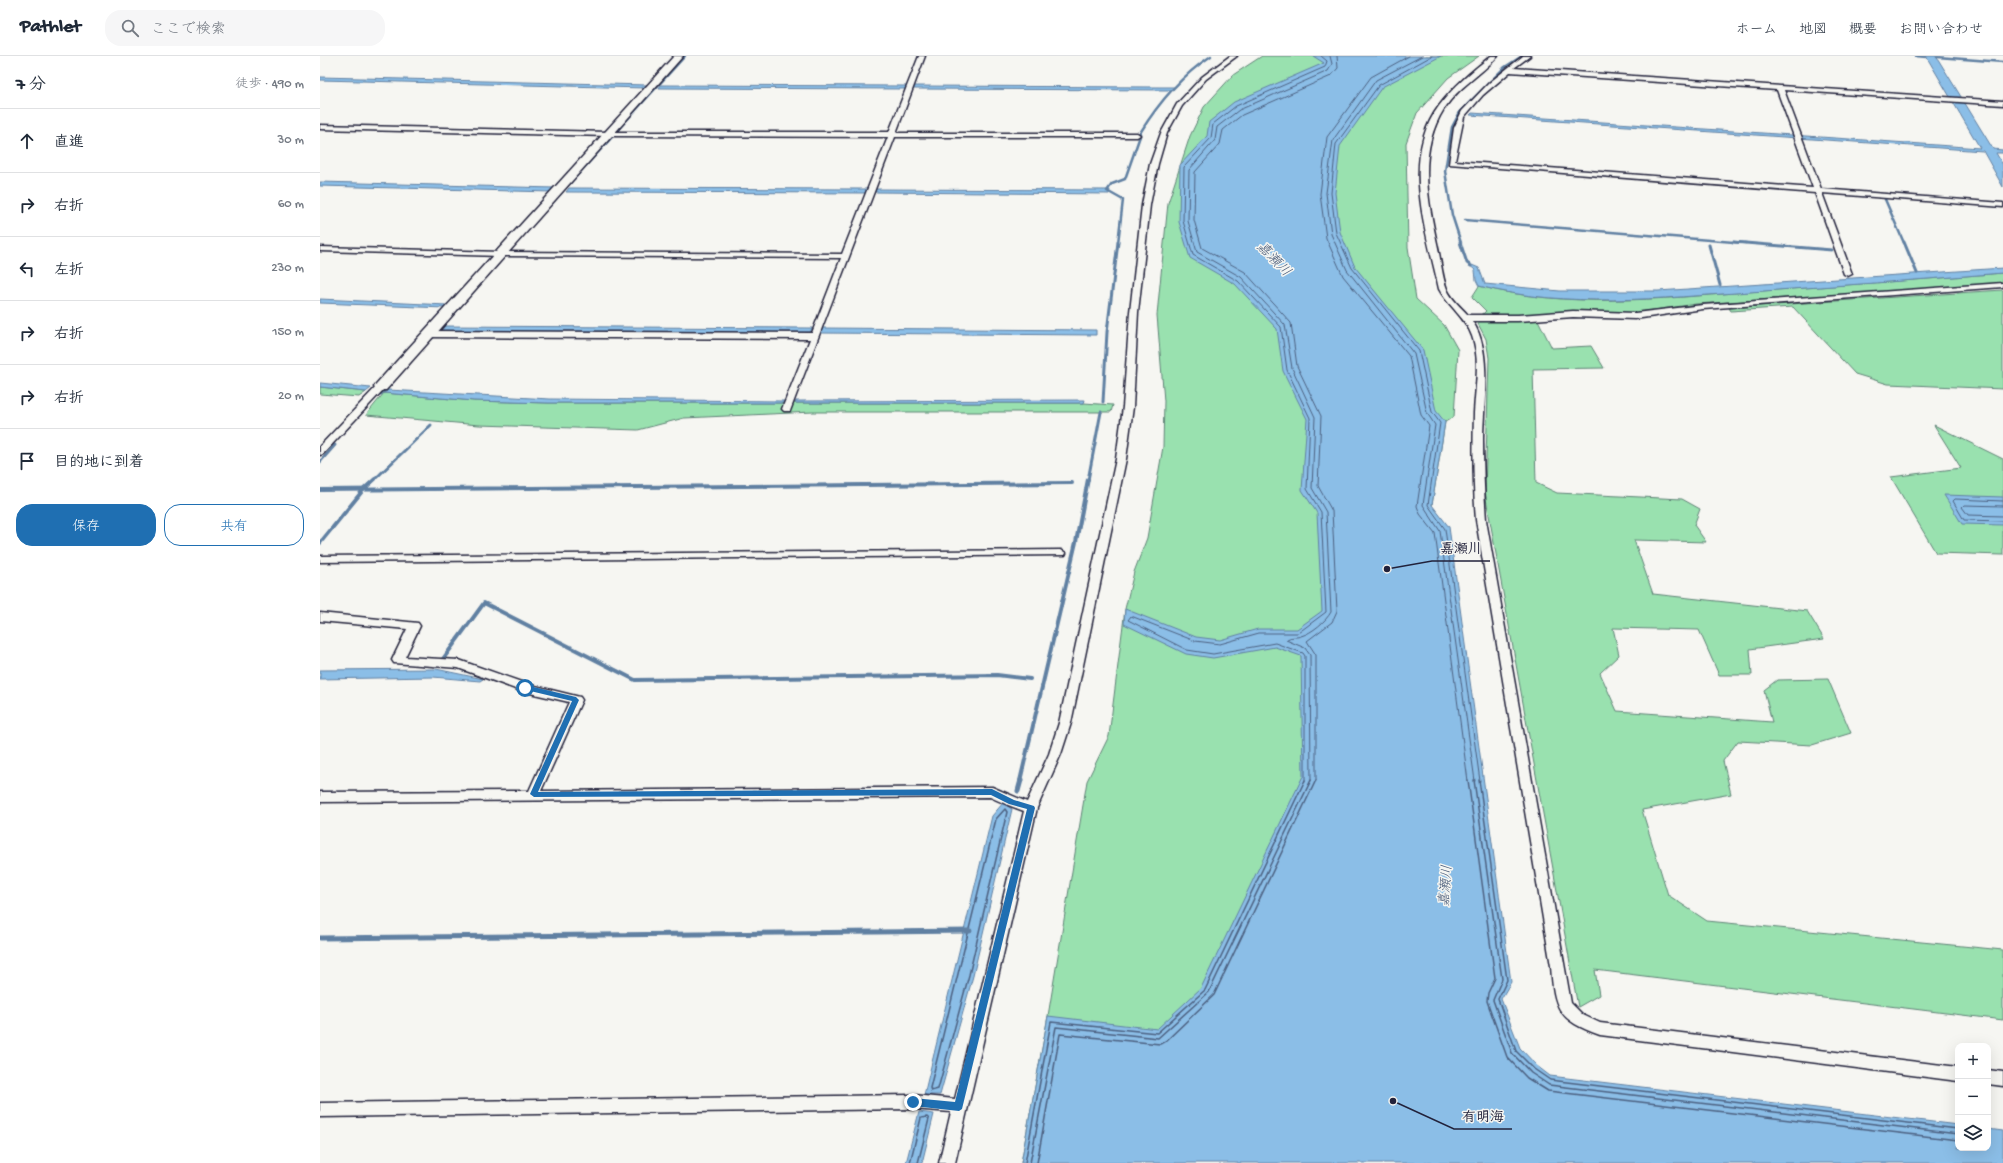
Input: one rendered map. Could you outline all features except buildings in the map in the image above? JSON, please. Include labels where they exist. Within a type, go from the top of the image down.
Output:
[{"type":"street","points":[[320,452],[324,443],[381,387],[679,56]]},
{"type":"street","points":[[787,409],[922,56]]},
{"type":"street","points":[[947,1163],[959,1106],[1031,808],[1055,754],[1065,723],[1121,459],[1128,407],[1134,312],[1146,205],[1154,164],[1164,133],[1179,105],[1204,78],[1234,56]]},
{"type":"street","points":[[1494,56],[1464,80],[1451,93],[1437,111],[1424,144],[1422,163],[1423,188],[1443,288],[1448,300],[1466,318],[1477,338],[1480,362],[1477,487],[1481,520],[1558,966],[1560,996],[1569,1014],[1580,1023],[1600,1029],[1955,1074]]},
{"type":"street","points":[[1527,56],[1462,115],[1457,128],[1451,163],[2003,205]]},
{"type":"street","points":[[1510,70],[2003,103]]},
{"type":"street","points":[[1780,88],[1848,274]]},
{"type":"street","points":[[320,127],[608,134],[1137,135]]},
{"type":"street","points":[[320,249],[501,254],[845,256]]},
{"type":"street","points":[[1466,318],[1518,318],[1573,314],[1635,316],[1703,307],[2003,285]]},
{"type":"street","points":[[428,334],[815,336]]},
{"type":"street","points":[[320,559],[1061,553]]},
{"type":"street","points":[[320,617],[414,626],[398,660],[459,664],[525,688],[576,700],[534,794]]},
{"type":"street","points":[[320,797],[534,794],[992,792],[1012,802],[1031,808]]},
{"type":"street","points":[[1991,1077],[2003,1079]]},
{"type":"street","points":[[320,1110],[913,1102],[959,1106]]},
{"type":"green space","points":[[1262,56],[1316,56],[1334,64],[1333,372],[1338,953],[1021,1163],[1048,1016],[1087,781],[1109,736],[1125,609],[1134,572],[1147,538],[1163,447],[1164,401],[1157,315],[1168,203],[1190,136],[1204,107],[1233,75]]},
{"type":"green space","points":[[1426,56],[1479,56],[1448,78],[1417,113],[1406,143],[1408,247],[1416,299],[1444,325],[1458,350],[1454,417],[1445,422],[1432,505],[1278,136]]},
{"type":"green space","points":[[2003,273],[2003,284],[1696,304],[1633,313],[1631,318],[1579,317],[1538,320],[1552,348],[1591,346],[1604,368],[1533,369],[1536,483],[1557,493],[1682,499],[1700,509],[1694,525],[1706,542],[1634,540],[1653,594],[1807,611],[1824,639],[1750,649],[1752,675],[1719,675],[1699,630],[1613,628],[1619,655],[1600,673],[1617,711],[1772,722],[1764,690],[1777,680],[1828,679],[1851,733],[1812,745],[1738,741],[1723,761],[1731,794],[1642,810],[1668,895],[1707,921],[2003,950],[2003,1020],[1595,970],[1599,995],[1578,1007],[1485,493],[1489,358],[1486,339],[1476,320],[1486,311],[1472,297],[1479,286],[1544,298],[1612,300],[1680,297]]},
{"type":"green space","points":[[2003,290],[2003,389],[1888,384],[1855,374],[1793,307],[1731,311],[1729,308]]},
{"type":"green space","points":[[320,387],[366,392],[359,397],[320,394]]},
{"type":"green space","points":[[384,393],[474,401],[548,403],[1084,403],[1113,405],[1111,412],[813,412],[684,418],[638,430],[479,425],[366,415]]},
{"type":"green space","points":[[1934,425],[2003,459],[2003,555],[1936,553],[1891,477],[1961,468]]},
{"type":"water","name":"嘉瀬川","points":[[1313,56],[1441,56],[1382,87],[1340,146],[1335,193],[1340,232],[1355,267],[1423,350],[1436,411],[1445,422],[1432,505],[1449,527],[1511,982],[1501,999],[1520,1048],[1537,1066],[1550,1076],[1955,1125],[1955,1151],[1991,1151],[1991,1129],[2003,1131],[2003,1163],[1021,1163],[1048,1016],[1157,1029],[1201,988],[1303,776],[1301,656],[1275,647],[1213,658],[1186,654],[1124,624],[1125,609],[1196,637],[1220,640],[1258,629],[1297,629],[1322,611],[1317,513],[1302,490],[1307,419],[1283,371],[1277,329],[1235,284],[1190,258],[1179,222],[1180,165],[1207,136],[1209,122],[1234,102],[1324,63]]},
{"type":"water","points":[[1926,56],[1936,56],[1993,149],[2003,150],[2003,153],[1996,153],[2003,165],[2003,187],[1983,151],[1470,115],[1472,113],[1980,148]]},
{"type":"water","points":[[320,77],[648,85],[645,88],[320,80]]},
{"type":"water","points":[[661,85],[907,86],[906,89],[659,88]]},
{"type":"water","points":[[914,86],[1174,87],[1171,90],[913,89]]},
{"type":"water","points":[[320,182],[555,188],[551,192],[320,186]]},
{"type":"water","points":[[569,188],[867,189],[866,193],[566,192]]},
{"type":"water","points":[[875,189],[1110,190],[1109,194],[874,192]]},
{"type":"water","points":[[1467,263],[1479,268],[1485,284],[1560,291],[1658,291],[2003,268],[2003,273],[1683,297],[1579,300],[1512,293],[1479,286],[1476,280],[1475,270]]},
{"type":"water","points":[[320,299],[447,305],[444,308],[320,303]]},
{"type":"water","points":[[445,326],[812,328],[810,333],[440,332]]},
{"type":"water","points":[[822,328],[1096,330],[1096,335],[820,333]]},
{"type":"water","points":[[320,383],[371,388],[366,392],[320,387]]},
{"type":"water","points":[[388,390],[550,399],[785,401],[784,403],[548,403],[474,401],[384,393]]},
{"type":"water","points":[[1085,400],[1084,403],[795,403],[796,401]]},
{"type":"water","points":[[1944,495],[2003,497],[2003,525],[1962,524]]},
{"type":"water","points":[[436,669],[483,679],[480,681],[433,677],[320,679],[320,670]]},
{"type":"water","points":[[1003,803],[1012,809],[973,976],[940,1095],[924,1095],[992,816]]},
{"type":"water","points":[[919,1112],[934,1114],[922,1163],[906,1163]]},
{"type":"waterway","points":[[615,133],[685,56]]},
{"type":"waterway","points":[[1140,133],[1171,90],[1190,72],[1211,56]]},
{"type":"waterway","points":[[1461,243],[1452,215],[1445,171],[1452,127],[1460,112],[1505,67],[1522,56]]},
{"type":"waterway","points":[[1915,56],[1926,57]]},
{"type":"waterway","points":[[1937,57],[2003,62]]},
{"type":"waterway","points":[[553,202],[613,136]]},
{"type":"waterway","points":[[1118,243],[1123,200],[1107,191],[1112,184],[1125,179],[1140,136]]},
{"type":"waterway","points":[[1884,197],[1904,243]]},
{"type":"waterway","points":[[1465,220],[1746,243]]},
{"type":"waterway","points":[[1103,402],[1107,332],[1118,242]]},
{"type":"waterway","points":[[1460,242],[1467,263],[1471,266]]},
{"type":"waterway","points":[[1733,242],[1832,250]]},
{"type":"waterway","points":[[1904,242],[1917,273]]},
{"type":"waterway","points":[[1709,245],[1720,285]]},
{"type":"waterway","points":[[381,394],[388,387]]},
{"type":"waterway","points":[[1088,480],[1101,412]]},
{"type":"waterway","points":[[374,480],[431,425]]},
{"type":"waterway","points":[[320,462],[335,445]]},
{"type":"waterway","points":[[364,490],[375,479]]},
{"type":"waterway","points":[[1020,781],[1076,542],[1088,479]]},
{"type":"waterway","points":[[364,490],[1072,483]]},
{"type":"waterway","points":[[320,490],[364,490]]},
{"type":"waterway","points":[[320,543],[364,490]]},
{"type":"waterway","points":[[443,659],[484,603],[635,680],[997,675],[1030,679]]},
{"type":"waterway","points":[[1018,791],[1021,780]]},
{"type":"waterway","points":[[320,938],[970,931]]},
{"type":"place","name":"嘉瀬川","points":[[1387,569]]},
{"type":"place","name":"有明海","points":[[1393,1101]]},
{"type":"route","points":[[525,688],[576,700],[534,794],[992,792],[1012,802],[1031,808],[959,1106],[913,1102]]}]
